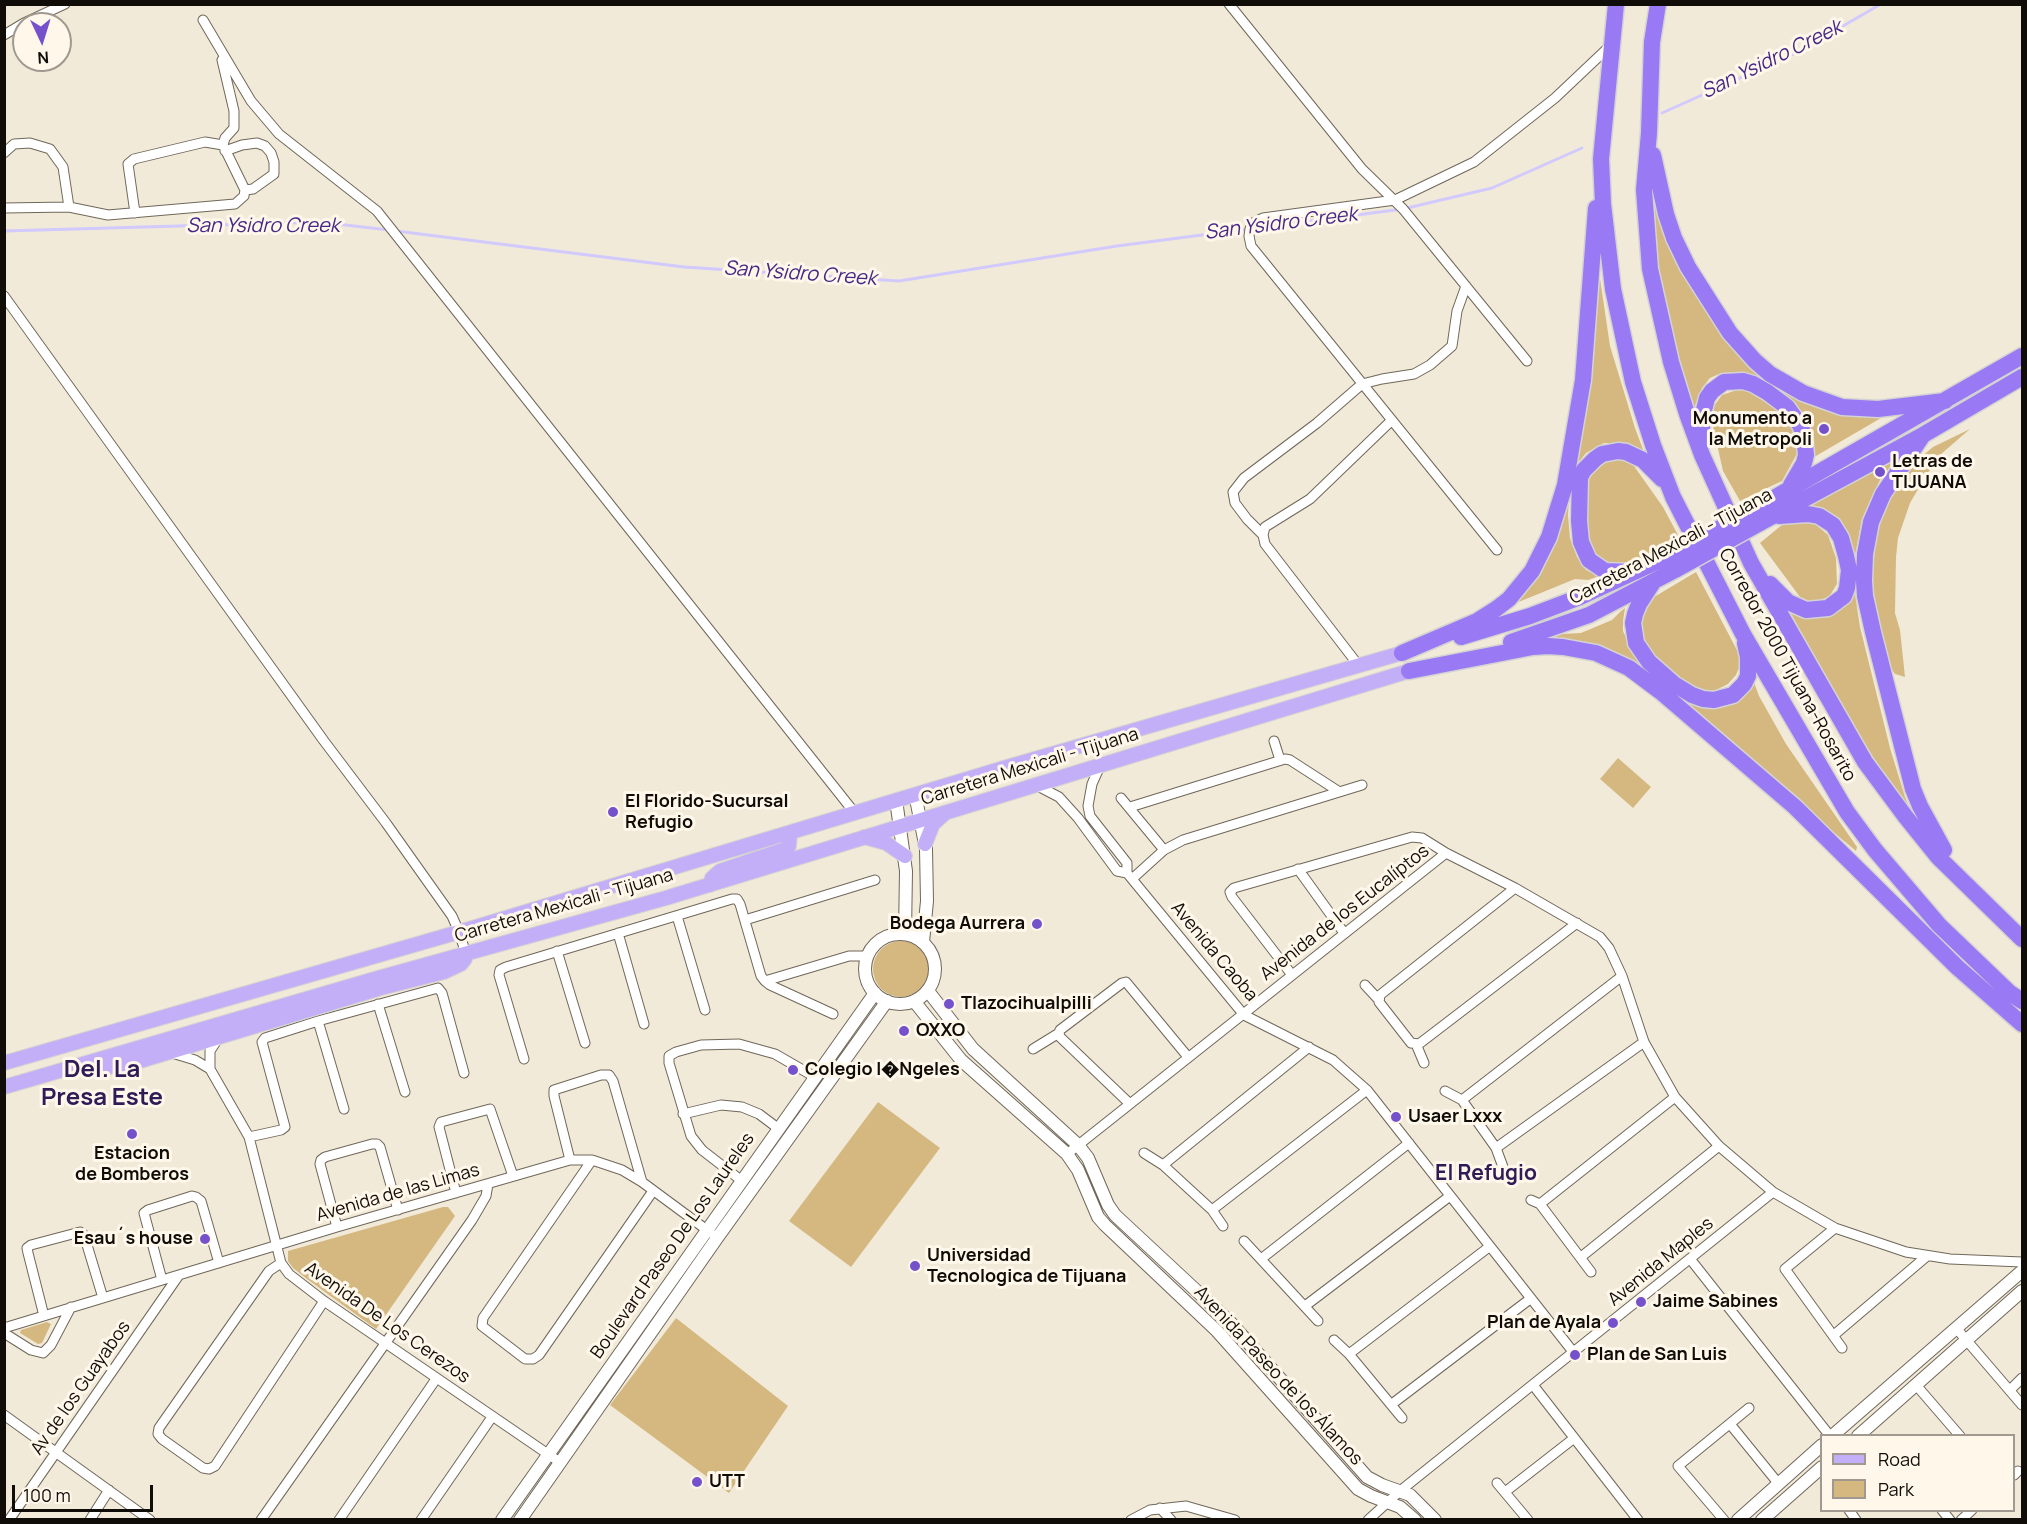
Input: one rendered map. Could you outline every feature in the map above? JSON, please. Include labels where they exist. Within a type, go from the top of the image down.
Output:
[{"type":"highway","name":"Corredor 2000 Tijuana-Rosarito","points":[[1616,4],[1601,159],[1603,204],[1613,289],[1632,382],[1669,486],[1743,634],[1847,812],[1875,850],[1939,925],[2010,993],[2022,1001]]},
{"type":"highway","name":"Corredor 2000 Tijuana-Rosarito","points":[[1658,6],[1652,42],[1649,133],[1644,190],[1650,269],[1671,362],[1702,455],[1751,563],[1865,762],[1938,857],[2022,939]]},
{"type":"highway","points":[[1649,133],[1659,189],[1674,238],[1710,304],[1730,333],[1755,361],[1785,384],[1822,401],[1842,407],[1878,409],[1945,401]]},
{"type":"highway","points":[[1402,653],[1476,621],[1496,609],[1509,598],[1532,571],[1550,537],[1564,485],[1583,380],[1601,159]]},
{"type":"highway","name":"Carretera Mexicali - Tijuana","points":[[1761,517],[1789,489],[2022,356]]},
{"type":"highway","name":"Carretera Mexicali - Tijuana","points":[[1402,653],[1530,616],[1637,572],[1673,563],[1923,435],[2022,376]]},
{"type":"highway","points":[[1702,455],[1703,414],[1707,398],[1712,391],[1724,382],[1743,381],[1753,384],[1787,407],[1804,435],[1806,444],[1804,464],[1789,489]]},
{"type":"highway","points":[[1923,435],[1887,488],[1871,522],[1865,554],[1865,596],[1913,789],[1932,830],[1974,893]]},
{"type":"highway","points":[[1637,572],[1605,571],[1589,560],[1581,542],[1580,477],[1589,463],[1602,454],[1611,451],[1626,452],[1643,460],[1669,486]]},
{"type":"highway","points":[[1751,563],[1778,592],[1797,608],[1806,610],[1828,608],[1844,596],[1847,588],[1849,570],[1846,556],[1841,538],[1833,525],[1819,516],[1808,514],[1761,517]]},
{"type":"highway","name":"Carretera Mexicali - Tijuana","points":[[1409,671],[1538,634],[1589,615],[1654,582],[1673,563]]},
{"type":"highway","points":[[1654,582],[1635,614],[1633,623],[1636,643],[1648,662],[1658,672],[1692,695],[1714,700],[1724,699],[1740,690],[1749,668],[1743,634]]},
{"type":"highway","points":[[1409,671],[1548,646],[1578,649],[1615,660],[1642,676],[1795,807],[1957,967],[2022,1024]]},
{"type":"highway","points":[[1851,862],[1907,887]]},
{"type":"highway","points":[[1939,925],[1957,967]]},
{"type":"main road","name":"Carretera Mexicali - Tijuana","points":[[4,1063],[459,932],[854,812],[1402,653]]},
{"type":"main road","name":"Carretera Mexicali - Tijuana","points":[[4,1088],[710,885],[1409,671]]},
{"type":"main road","points":[[925,844],[933,824],[947,812]]},
{"type":"main road","points":[[710,885],[712,878],[720,871],[786,849],[789,846],[790,833]]},
{"type":"main road","points":[[862,837],[886,843],[905,856]]},
{"type":"main road","points":[[81,1065],[118,1066],[170,1052],[381,988],[444,972],[461,964],[466,954]]},
{"type":"street","points":[[4,35],[65,4]]},
{"type":"street","points":[[1229,4],[1362,169],[1395,200],[1527,361]]},
{"type":"street","points":[[203,21],[250,101],[279,134],[377,211],[854,812]]},
{"type":"street","points":[[1497,550],[1251,246],[1249,236],[1253,224],[1263,218],[1395,200],[1474,162],[1555,98],[1611,46]]},
{"type":"street","points":[[4,208],[69,207],[108,215],[235,204],[244,196],[245,190],[224,148],[225,138],[234,128],[234,111],[220,50]]},
{"type":"street","points":[[135,213],[128,164],[134,159],[205,142],[224,148],[256,143],[264,146],[271,153],[274,174],[254,189],[245,190]]},
{"type":"street","points":[[4,153],[14,144],[22,143],[50,149],[63,167],[69,207]]},
{"type":"street","points":[[1263,535],[1235,503],[1233,492],[1244,478],[1317,423],[1362,384],[1414,374],[1430,365],[1452,346],[1457,310],[1466,286]]},
{"type":"street","points":[[4,296],[452,916],[466,954]]},
{"type":"street","points":[[1359,666],[1265,544],[1263,535],[1265,527],[1310,499],[1392,420]]},
{"type":"street","points":[[1274,741],[1280,760]]},
{"type":"street","points":[[1130,807],[1280,760],[1290,760],[1338,791]]},
{"type":"street","points":[[1100,766],[1092,784],[1090,816],[1127,863],[1129,876]]},
{"type":"street","points":[[1035,785],[1059,797],[1078,818],[1117,871],[1129,876]]},
{"type":"street","points":[[1129,876],[1164,850],[1183,840],[1362,785]]},
{"type":"street","points":[[915,794],[925,844],[927,901],[923,942]]},
{"type":"street","points":[[1121,798],[1164,850]]},
{"type":"street","points":[[896,800],[905,856],[907,902],[905,934]]},
{"type":"street","points":[[1292,975],[1230,892],[1234,888],[1298,869],[1412,837],[1422,838],[1446,854],[1515,888],[1600,937],[1609,948],[1622,976],[1644,1042],[1675,1097],[1719,1146],[1773,1192],[1835,1228],[1927,1256],[2022,1262]]},
{"type":"street","name":"Avenida de los Eucalíptos","points":[[1067,1154],[1446,854]]},
{"type":"street","points":[[1298,869],[1344,933]]},
{"type":"street","name":"Avenida Caoba","points":[[1129,876],[1244,1015],[1333,1060],[1367,1090],[1574,1353]]},
{"type":"street","points":[[745,920],[875,880]]},
{"type":"street","points":[[1378,999],[1380,995],[1515,888]]},
{"type":"street","points":[[524,1059],[499,975],[500,970],[736,899],[745,920],[761,976],[765,981],[833,1014]]},
{"type":"street","points":[[677,916],[705,1010]]},
{"type":"street","points":[[1416,1044],[1419,1044],[1577,923]]},
{"type":"street","points":[[618,933],[644,1024]]},
{"type":"street","points":[[905,934],[923,942],[935,960],[936,971],[928,991],[914,1001],[901,1004],[887,1001],[874,993],[865,976],[867,956],[878,941],[886,936],[905,934]]},
{"type":"street","points":[[557,951],[585,1043]]},
{"type":"street","points":[[765,981],[849,956],[867,956]]},
{"type":"street","points":[[1461,1100],[1622,976]]},
{"type":"street","points":[[1033,1049],[1059,1033],[1060,1029],[1126,982],[1188,1058]]},
{"type":"street","points":[[1365,985],[1412,1043],[1416,1044],[1424,1063]]},
{"type":"street","points":[[249,1137],[281,1130],[285,1127],[262,1042],[265,1038],[318,1021],[438,988],[442,993],[464,1073]]},
{"type":"street","name":"Avenida Paseo de los Álamos","points":[[928,991],[973,1049],[1078,1145],[1088,1158],[1108,1205],[1115,1215],[1230,1322],[1366,1477],[1410,1495],[1421,1503],[1435,1520]]},
{"type":"street","name":"Boulevard Paseo De Los Laureles","points":[[502,1520],[874,993]]},
{"type":"street","name":"Boulevard Paseo De Los Laureles","points":[[520,1520],[717,1238],[887,1001]]},
{"type":"street","name":"Avenida Paseo de los Álamos","points":[[914,1001],[961,1060],[1067,1154],[1078,1170],[1098,1216],[1106,1226],[1217,1331],[1358,1489],[1400,1507],[1415,1520]]},
{"type":"street","points":[[378,1004],[405,1092]]},
{"type":"street","points":[[318,1021],[344,1109]]},
{"type":"street","points":[[1059,1033],[1060,1037],[1129,1103]]},
{"type":"street","points":[[170,1052],[185,1056],[210,1069],[210,1051],[219,1037]]},
{"type":"street","points":[[1496,1148],[1644,1042]]},
{"type":"street","points":[[742,1181],[695,1143],[684,1114],[669,1056],[675,1052],[701,1045],[739,1044],[775,1054],[815,1077]]},
{"type":"street","points":[[1162,1165],[1309,1047]]},
{"type":"street","name":"Avenida De Los Cerezos","points":[[210,1069],[249,1137],[281,1263],[289,1274],[384,1343],[561,1463]]},
{"type":"street","points":[[570,1160],[554,1090],[601,1075],[609,1075],[613,1081],[642,1182]]},
{"type":"street","points":[[1212,1210],[1367,1090]]},
{"type":"street","points":[[1445,1091],[1461,1100],[1496,1148],[1503,1167]]},
{"type":"street","points":[[1591,1272],[1535,1202],[1675,1097]]},
{"type":"street","points":[[684,1114],[721,1105],[742,1107],[759,1114],[778,1129]]},
{"type":"street","points":[[456,1193],[439,1127],[441,1122],[490,1109],[513,1176]]},
{"type":"street","points":[[1261,1258],[1408,1143]]},
{"type":"street","points":[[337,1227],[320,1164],[325,1156],[377,1144],[380,1147],[398,1210]]},
{"type":"street","points":[[1581,1257],[1719,1146]]},
{"type":"street","points":[[1144,1153],[1162,1165],[1212,1210],[1223,1226]]},
{"type":"street","name":"Avenida de las Limas","points":[[4,1328],[337,1227],[570,1160],[592,1160],[622,1170],[642,1182],[717,1238]]},
{"type":"street","points":[[592,1160],[483,1318],[482,1326],[488,1332],[525,1359],[533,1359],[539,1354],[653,1191]]},
{"type":"street","points":[[261,1520],[472,1220],[486,1196],[488,1184]]},
{"type":"street","name":"Avenida Maples","points":[[1368,1520],[1400,1491],[1773,1192]]},
{"type":"street","points":[[162,1280],[144,1213],[192,1196],[201,1201],[219,1263]]},
{"type":"street","points":[[1305,1306],[1450,1196]]},
{"type":"street","points":[[1835,1228],[1785,1269],[1842,1348]]},
{"type":"street","points":[[44,1316],[27,1248],[31,1245],[80,1232],[84,1235],[103,1298]]},
{"type":"street","points":[[1244,1242],[1318,1321]]},
{"type":"street","points":[[1349,1354],[1489,1247]]},
{"type":"street","points":[[1834,1335],[1927,1256]]},
{"type":"street","points":[[1691,1260],[1829,1434]]},
{"type":"street","points":[[281,1263],[269,1271],[159,1428],[158,1434],[162,1439],[203,1468],[209,1469],[214,1466],[324,1301]]},
{"type":"street","points":[[1833,1434],[2022,1271]]},
{"type":"street","name":"Av de los Guayabos","points":[[9,1520],[179,1275]]},
{"type":"street","points":[[1863,1434],[2022,1291]]},
{"type":"street","points":[[1392,1404],[1530,1299]]},
{"type":"street","points":[[4,1333],[31,1350],[43,1353],[51,1345],[71,1307]]},
{"type":"street","points":[[1956,1328],[2022,1405]]},
{"type":"street","points":[[1334,1340],[1349,1354],[1402,1418]]},
{"type":"street","points":[[2010,1390],[2022,1378]]},
{"type":"street","points":[[339,1520],[436,1379]]},
{"type":"street","points":[[1533,1385],[1638,1520]]},
{"type":"street","points":[[1916,1385],[1958,1434]]},
{"type":"street","points":[[1725,1520],[1678,1466],[1749,1408]]},
{"type":"street","points":[[4,1415],[150,1520]]},
{"type":"street","points":[[421,1520],[492,1417]]},
{"type":"street","points":[[1730,1424],[1778,1483]]},
{"type":"street","points":[[1505,1492],[1573,1439]]},
{"type":"street","points":[[1738,1520],[1820,1446]]},
{"type":"street","points":[[1764,1519],[1820,1473]]},
{"type":"street","points":[[1497,1483],[1528,1520]]},
{"type":"street","points":[[90,1520],[109,1490]]},
{"type":"street","points":[[1131,1520],[1150,1510],[1186,1506],[1235,1520]]},
{"type":"street","points":[[1160,1508],[1171,1520]]},
{"type":"green space","points":[[1653,198],[1665,237],[1695,295],[1723,335],[1765,375],[1888,414],[1809,460],[1812,444],[1747,375],[1735,372],[1710,378],[1702,388],[1693,411],[1677,359],[1661,282],[1653,225]]},
{"type":"green space","points":[[1597,258],[1610,346],[1644,452],[1628,444],[1604,443],[1586,453],[1574,468],[1570,485],[1568,515],[1570,538],[1577,557],[1586,570],[1599,576],[1588,580],[1575,579],[1499,610],[1554,535]]},
{"type":"green space","points":[[1743,388],[1776,409],[1793,426],[1798,439],[1798,452],[1782,481],[1740,501],[1723,471],[1712,422],[1714,406],[1722,395]]},
{"type":"green space","points":[[1970,429],[1940,455],[1927,474],[1910,503],[1898,538],[1895,613],[1900,630],[1905,677],[1895,674],[1890,667],[1871,583],[1871,561],[1878,523],[1893,489],[1909,467],[1933,447]]},
{"type":"green space","points":[[1610,458],[1626,459],[1634,466],[1663,507],[1679,537],[1635,564],[1610,563],[1600,560],[1593,554],[1586,539],[1586,481],[1595,462]]},
{"type":"green space","points":[[1896,459],[1880,480],[1862,519],[1855,556],[1855,594],[1860,627],[1890,748],[1905,797],[1918,826],[1851,723],[1789,610],[1838,606],[1845,540],[1807,506]]},
{"type":"green space","points":[[1814,523],[1828,535],[1836,558],[1837,584],[1829,597],[1812,602],[1800,597],[1760,543],[1783,524]]},
{"type":"green space","points":[[1696,572],[1739,654],[1740,665],[1736,675],[1728,684],[1710,693],[1685,683],[1660,665],[1641,632],[1643,607],[1649,600]]},
{"type":"green space","points":[[1625,608],[1623,631],[1634,656],[1647,669],[1697,702],[1753,680],[1759,696],[1786,744],[1857,847],[1856,851],[1626,659],[1591,643],[1552,638],[1562,634],[1581,633],[1612,620]]},
{"type":"green space","points":[[1618,758],[1651,787],[1633,808],[1600,779]]},
{"type":"green space","points":[[895,941],[907,941],[917,945],[925,953],[929,969],[925,985],[917,993],[907,997],[895,997],[885,993],[877,985],[873,975],[873,963],[877,953],[885,945]]},
{"type":"green space","points":[[878,1102],[940,1148],[851,1267],[789,1221]]},
{"type":"green space","points":[[448,1207],[455,1216],[376,1329],[307,1279],[288,1261],[288,1251]]},
{"type":"green space","points":[[676,1318],[788,1406],[729,1493],[610,1405]]},
{"type":"green space","points":[[47,1322],[51,1324],[42,1343],[38,1344],[20,1333],[21,1330]]},
{"type":"waterway","name":"San Ysidro Creek","points":[[1662,113],[1798,52],[1881,4]]},
{"type":"waterway","name":"San Ysidro Creek","points":[[396,231],[684,267],[899,281],[1117,246],[1403,209],[1492,188],[1582,148]]},
{"type":"waterway","name":"San Ysidro Creek","points":[[4,231],[319,222],[389,230]]},
{"type":"place","name":"Monumento a la Metropoli","points":[[1824,429]]},
{"type":"place","name":"Letras de TIJUANA","points":[[1880,472]]},
{"type":"place","name":"El Florido-Sucursal Refugio","points":[[613,812]]},
{"type":"place","name":"Bodega Aurrera","points":[[1037,924]]},
{"type":"place","name":"Tlazocihualpilli","points":[[949,1004]]},
{"type":"place","name":"OXXO","points":[[904,1031]]},
{"type":"place","name":"Colegio I�Ngeles","points":[[793,1070]]},
{"type":"place","name":"Usaer Lxxx","points":[[1396,1117]]},
{"type":"place","name":"Estacion de Bomberos","points":[[132,1134]]},
{"type":"place","name":"Esau´s house","points":[[205,1239]]},
{"type":"place","name":"Universidad Tecnologica de Tijuana","points":[[915,1266]]},
{"type":"place","name":"Jaime Sabines","points":[[1641,1302]]},
{"type":"place","name":"Plan de Ayala","points":[[1613,1323]]},
{"type":"place","name":"Plan de San Luis","points":[[1575,1355]]},
{"type":"place","name":"UTT","points":[[697,1482]]},
{"type":"district","name":"Del. La Presa Este","points":[[102,1084]]},
{"type":"district","name":"El Refugio","points":[[1486,1174]]}]
